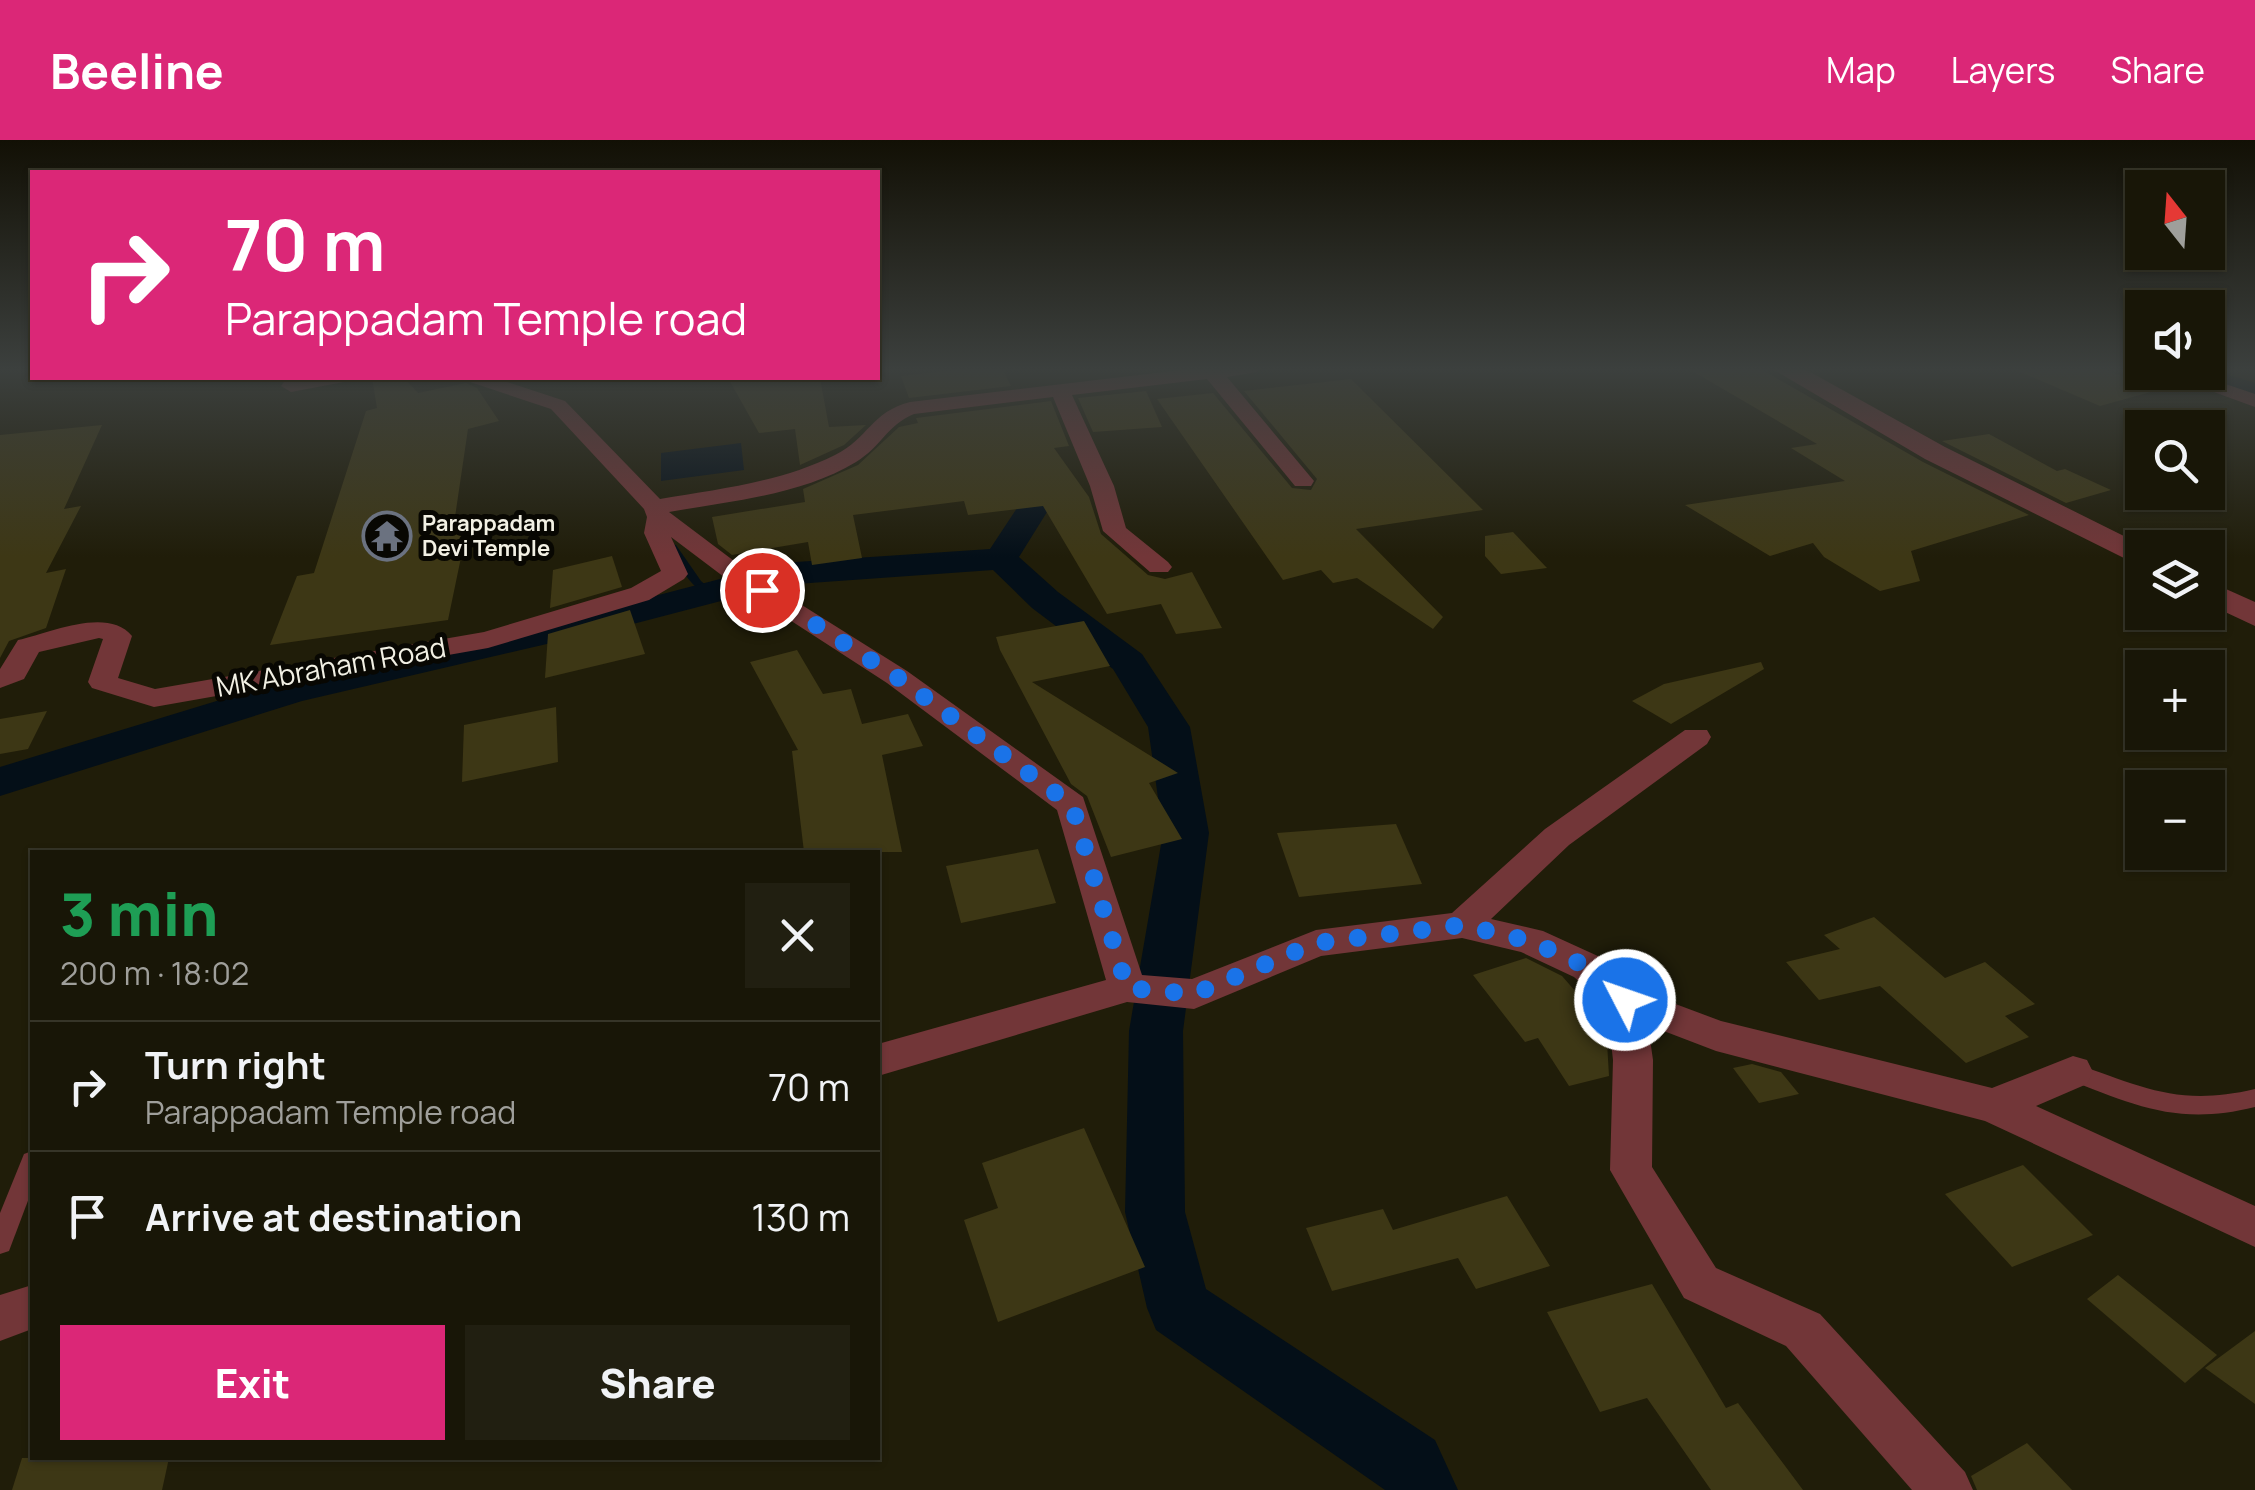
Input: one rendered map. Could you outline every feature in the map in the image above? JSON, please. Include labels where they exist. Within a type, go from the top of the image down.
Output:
[{"type":"street","points":[[583,431],[657,512],[736,575],[897,677],[1072,805],[1133,988]]},
{"type":"street","points":[[657,512],[768,486],[815,470],[860,452],[881,431]]},
{"type":"street","points":[[1078,431],[1116,531],[1159,567]]},
{"type":"street","points":[[1262,431],[1303,480]]},
{"type":"street","points":[[1895,431],[2125,549]]},
{"type":"street","name":"MK Abraham Road","points":[[0,679],[14,673],[28,646],[102,629],[118,636],[102,682],[154,698],[488,640],[640,594],[675,574],[670,556],[656,534],[657,512]]},
{"type":"street","points":[[2225,601],[2255,616]]},
{"type":"street","points":[[1462,925],[1558,837],[1696,737]]},
{"type":"street","points":[[880,1059],[1133,988],[1194,994],[1316,943],[1462,925],[1530,941],[1588,967],[1625,1000],[1716,1035],[1994,1106],[2255,1227]]},
{"type":"street","points":[[1625,1000],[1633,1060],[1631,1170],[1700,1283],[1802,1330],[1947,1490]]},
{"type":"street","points":[[1994,1106],[2074,1072]]},
{"type":"street","points":[[0,1318],[30,1307]]},
{"type":"lane","points":[[2074,1072],[2165,1107],[2197,1110],[2255,1098]]},
{"type":"lane","points":[[0,1243],[30,1166]]},
{"type":"shaded area","points":[[741,443],[744,470],[661,481],[661,453]]},
{"type":"building","points":[[99,431],[64,509],[81,506],[46,573],[66,569],[46,628],[9,641],[0,658],[0,435]]},
{"type":"building","points":[[360,431],[468,431],[455,517],[469,519],[448,620],[270,645],[297,576],[314,573]]},
{"type":"building","points":[[795,431],[859,431],[844,445],[800,465]]},
{"type":"building","points":[[895,431],[1063,431],[1069,446],[1054,448],[1089,497],[1101,534],[1148,575],[1165,579],[1192,572],[1222,628],[1176,634],[1161,604],[1107,614],[1043,506],[968,515],[964,501],[853,515],[862,558],[812,565],[808,542],[732,555],[718,544],[712,517],[805,502],[803,489],[858,465]]},
{"type":"building","points":[[1179,431],[1245,431],[1292,488],[1311,490],[1317,479],[1277,431],[1403,431],[1483,510],[1356,529],[1443,617],[1433,629],[1357,578],[1333,583],[1321,570],[1283,580]]},
{"type":"building","points":[[1795,431],[1869,431],[2029,515],[1911,551],[1920,581],[1880,591],[1824,557],[1813,543],[1770,556],[1685,505],[1845,481],[1791,448],[1817,444]]},
{"type":"building","points":[[1989,434],[2057,471],[2065,469],[2111,490],[2066,503],[1942,441]]},
{"type":"building","points":[[1513,532],[1547,568],[1501,574],[1485,556],[1485,536]]},
{"type":"building","points":[[612,556],[622,587],[550,608],[553,570]]},
{"type":"building","points":[[630,610],[645,654],[545,678],[548,634]]},
{"type":"building","points":[[1084,621],[1110,666],[1032,682],[1178,773],[1149,783],[1182,839],[1111,857],[1087,796],[1071,784],[996,637]]},
{"type":"building","points":[[797,650],[823,694],[851,689],[862,724],[908,714],[923,746],[882,755],[902,852],[804,850],[792,751],[798,750],[750,662]]},
{"type":"building","points":[[1761,662],[1764,669],[1671,724],[1632,701],[1664,684]]},
{"type":"building","points":[[556,707],[558,762],[462,782],[464,725]]},
{"type":"building","points":[[47,711],[28,749],[0,754],[0,719]]},
{"type":"building","points":[[1396,824],[1422,884],[1299,897],[1277,833]]},
{"type":"building","points":[[1038,849],[1056,903],[961,923],[946,866]]},
{"type":"building","points":[[1874,917],[1945,978],[1985,962],[2035,1004],[2005,1016],[2029,1037],[1966,1063],[1880,986],[1819,1000],[1786,962],[1840,949],[1824,935]]},
{"type":"building","points":[[1526,958],[1562,976],[1598,1017],[1591,1019],[1607,1042],[1609,1076],[1569,1086],[1538,1038],[1525,1042],[1473,975]]},
{"type":"building","points":[[1752,1064],[1781,1072],[1799,1094],[1759,1103],[1733,1068]]},
{"type":"building","points":[[1084,1128],[1145,1267],[998,1322],[964,1220],[998,1208],[982,1163]]},
{"type":"building","points":[[2023,1165],[2093,1235],[2012,1267],[1945,1194]]},
{"type":"building","points":[[1507,1196],[1550,1266],[1476,1289],[1458,1258],[1332,1291],[1306,1228],[1383,1209],[1393,1230]]},
{"type":"building","points":[[2118,1275],[2217,1355],[2185,1383],[2087,1299]]},
{"type":"building","points":[[1652,1284],[1726,1408],[1738,1403],[1803,1490],[1711,1490],[1647,1398],[1600,1412],[1547,1312]]},
{"type":"building","points":[[2255,1331],[2255,1404],[2205,1368]]},
{"type":"building","points":[[2027,1443],[2072,1490],[1977,1490],[1971,1476]]},
{"type":"building","points":[[22,1458],[169,1460],[162,1490],[12,1490]]},
{"type":"waterway","points":[[1001,559],[1031,512]]},
{"type":"waterway","points":[[673,547],[697,583],[709,593]]},
{"type":"waterway","points":[[0,782],[290,692],[633,613],[781,574],[1001,559]]},
{"type":"waterway","points":[[1001,559],[1045,600],[1128,662],[1169,727],[1186,833],[1156,1031],[1155,1212],[1179,1308],[1410,1465],[1422,1490]]},
{"type":"place","name":"Parappadam Devi Temple","points":[[387,536]]},
{"type":"route","points":[[762,590],[897,677],[993,751],[1072,805],[1127,988],[1194,994],[1316,943],[1462,925],[1530,941],[1588,967],[1625,1000]]}]
